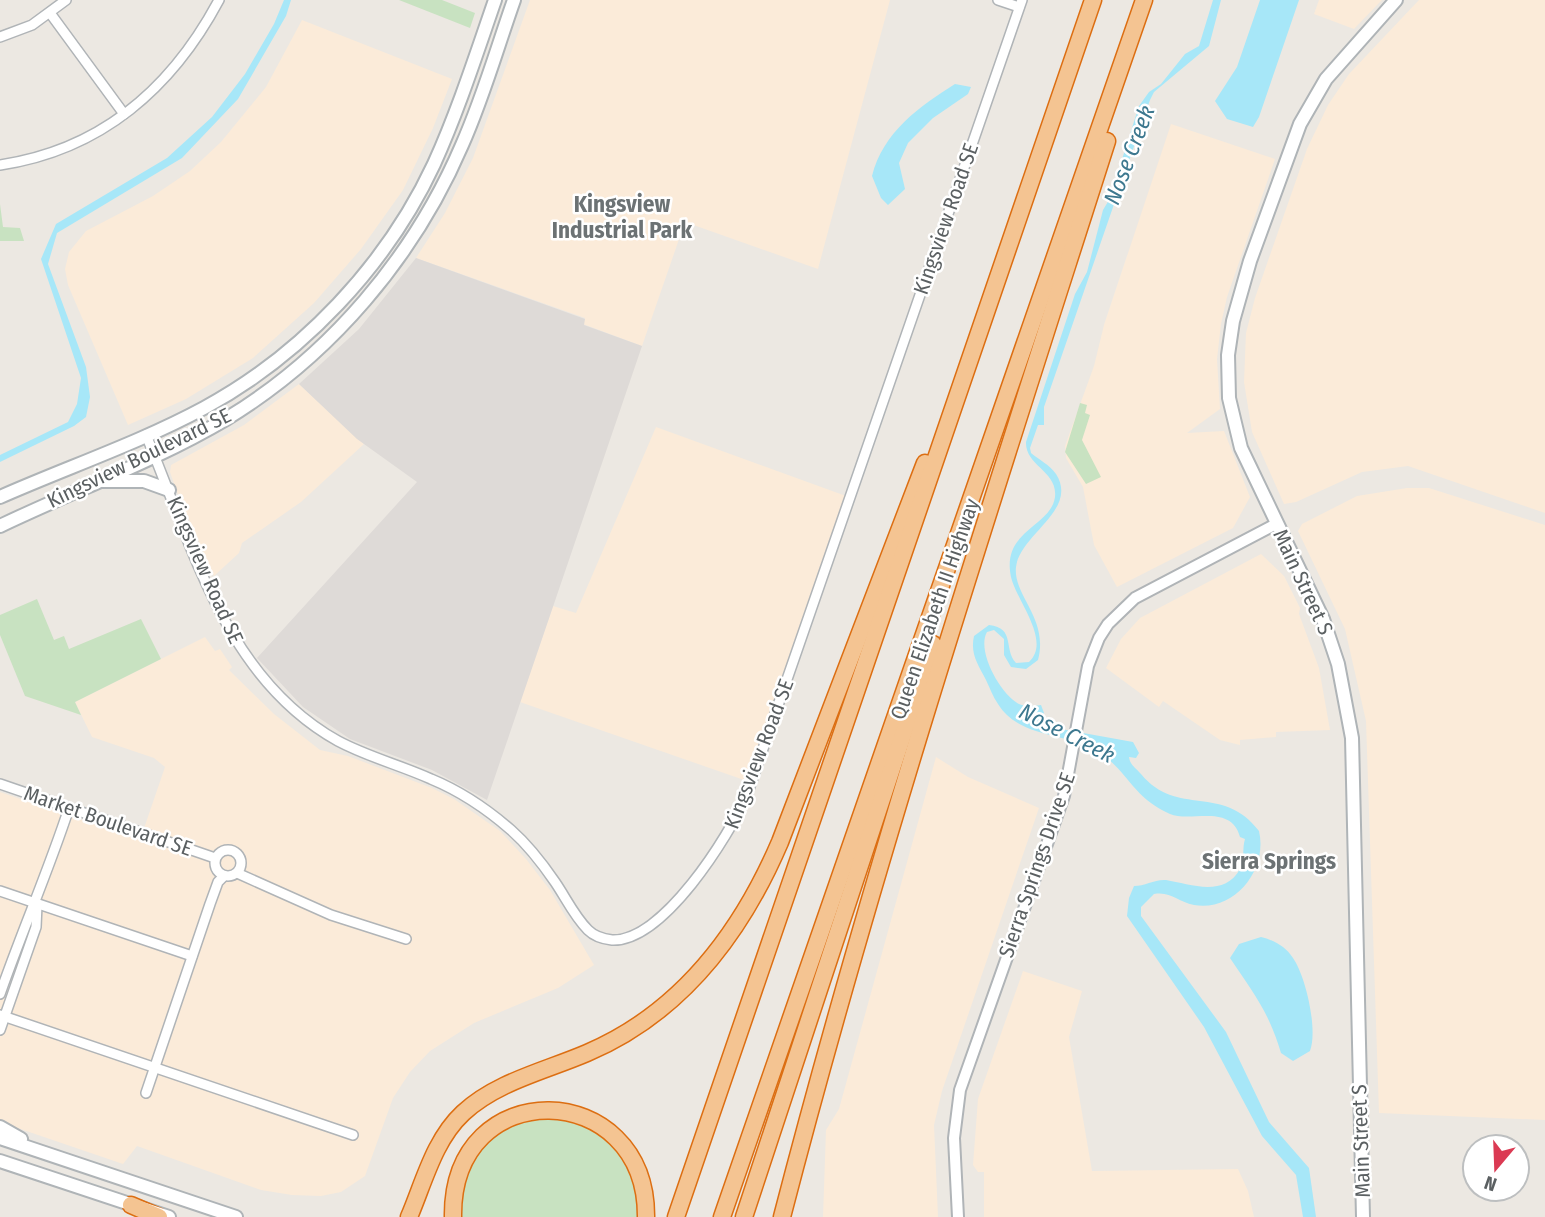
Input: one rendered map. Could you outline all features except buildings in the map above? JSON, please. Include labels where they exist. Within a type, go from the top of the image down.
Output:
[{"type":"highway","points":[[676,1217],[1093,0]]},
{"type":"highway","name":"Queen Elizabeth II Highway","points":[[722,1217],[1144,0]]},
{"type":"highway","points":[[782,1217],[827,1044],[893,812],[1152,0]]},
{"type":"highway","points":[[409,1217],[436,1149],[447,1131],[472,1105],[497,1089],[594,1050],[660,1009],[711,962],[752,902],[780,842],[913,490],[977,335]]},
{"type":"highway","points":[[744,1217],[968,538],[1014,380]]},
{"type":"highway","points":[[453,1217],[458,1175],[470,1150],[481,1136],[505,1119],[522,1113],[551,1110],[568,1111],[598,1123],[620,1143],[630,1157],[642,1185],[646,1217]]},
{"type":"highway","points":[[422,1217],[424,1181]]},
{"type":"highway","points":[[131,1205],[159,1217]]},
{"type":"main road","name":"Kingsview Boulevard SE","points":[[0,497],[146,435],[231,392],[280,358],[324,318],[367,270],[401,222],[433,166],[458,107],[495,0]]},
{"type":"main road","name":"Kingsview Boulevard SE","points":[[0,526],[154,455],[226,418],[270,388],[328,338],[381,280],[416,232],[456,159],[514,0]]},
{"type":"main road","name":"Main Street S","points":[[1363,1217],[1352,738],[1344,690],[1327,631],[1247,466],[1234,425],[1228,355],[1233,321],[1286,156],[1306,113],[1341,60],[1396,0]]},
{"type":"main road","points":[[95,482],[144,481],[169,490]]},
{"type":"main road","points":[[0,1127],[62,1160]]},
{"type":"main road","points":[[0,1138],[236,1217]]},
{"type":"main road","points":[[0,1161],[169,1217]]},
{"type":"street","points":[[0,37],[50,13],[66,0]]},
{"type":"street","points":[[0,165],[65,149],[144,100],[175,69],[199,38],[219,0]]},
{"type":"street","points":[[998,0],[1021,3]]},
{"type":"street","name":"Kingsview Road SE","points":[[146,435],[229,631],[246,659],[277,694],[305,720],[340,742],[430,778],[489,812],[536,856],[587,929],[603,939],[632,936],[666,910],[695,880],[725,840],[747,794],[1021,3]]},
{"type":"street","points":[[50,13],[124,114]]},
{"type":"street","name":"Sierra Springs Drive SE","points":[[958,1217],[954,1138],[960,1090],[1060,808],[1092,654],[1108,624],[1122,609],[1163,582],[1276,524]]},
{"type":"street","name":"Market Boulevard SE","points":[[0,784],[215,858]]},
{"type":"street","points":[[0,994],[24,923],[37,904],[69,808]]},
{"type":"street","points":[[224,876],[216,869],[215,858],[222,851],[236,852],[242,864],[237,873]]},
{"type":"street","points":[[146,1093],[218,882],[224,876],[237,873],[331,915],[406,939]]},
{"type":"street","points":[[0,891],[192,956]]},
{"type":"street","points":[[0,1030],[2,1016],[36,927],[37,904]]},
{"type":"street","points":[[2,1016],[353,1135]]},
{"type":"shaded area","points":[[530,0],[890,0],[818,269],[685,222],[642,346],[583,324],[585,318],[416,258],[445,213],[473,158]]},
{"type":"shaded area","points":[[1319,0],[1382,0],[1354,29],[1314,14]]},
{"type":"shaded area","points":[[1419,0],[1545,0],[1545,513],[1408,466],[1362,472],[1296,502],[1284,504],[1252,432],[1244,382],[1246,333],[1255,298],[1307,149],[1328,105],[1349,74]]},
{"type":"shaded area","points":[[302,20],[452,79],[433,128],[403,190],[361,249],[314,303],[253,358],[186,399],[128,425],[68,285],[65,269],[69,252],[86,231],[153,196],[190,171],[221,142],[266,87]]},
{"type":"shaded area","points":[[1171,124],[1275,159],[1227,297],[1221,324],[1217,359],[1220,409],[1187,433],[1224,431],[1250,497],[1233,528],[1117,587],[1094,545],[1083,487],[1066,458],[1065,446],[1094,366],[1104,325]]},
{"type":"shaded area","points":[[416,258],[585,319],[584,325],[642,346],[487,800],[432,770],[350,739],[303,707],[257,658],[417,482],[357,439],[299,384],[359,329]]},
{"type":"shaded area","points":[[299,384],[364,444],[301,502],[242,543],[239,553],[214,576],[177,492],[170,472],[171,465],[244,425]]},
{"type":"shaded area","points":[[656,427],[846,496],[747,781],[520,702],[553,606],[576,613]]},
{"type":"shaded area","points":[[1407,488],[1429,488],[1545,525],[1545,1120],[1379,1113],[1366,721],[1345,629],[1298,531],[1302,524],[1357,496]]},
{"type":"shaded area","points":[[1261,554],[1284,576],[1300,608],[1299,614],[1319,668],[1330,730],[1276,732],[1276,737],[1240,740],[1240,745],[1220,740],[1163,701],[1159,707],[1106,668],[1121,639],[1140,618]]},
{"type":"shaded area","points":[[205,637],[215,651],[220,649],[232,667],[229,670],[274,714],[320,750],[348,756],[432,788],[454,799],[500,831],[550,890],[594,965],[558,988],[474,1023],[430,1051],[410,1072],[393,1098],[365,1176],[341,1192],[321,1196],[261,1190],[137,1146],[123,1164],[0,1122],[0,792],[140,840],[165,767],[154,758],[92,737],[75,702]]},
{"type":"shaded area","points":[[936,757],[968,777],[1039,808],[942,1091],[934,1125],[938,1217],[823,1217],[826,1130],[839,1109]]},
{"type":"shaded area","points":[[1023,971],[1082,991],[1069,1037],[1092,1171],[1238,1169],[1248,1191],[1254,1217],[984,1217],[984,1172],[978,1172],[973,1165],[978,1099]]},
{"type":"green space","points":[[399,0],[442,0],[475,13],[470,28]]},
{"type":"green space","points":[[0,204],[3,227],[20,228],[24,241],[0,241]]},
{"type":"green space","points":[[1080,403],[1087,405],[1085,413],[1090,415],[1082,440],[1101,477],[1086,484],[1065,452]]},
{"type":"green space","points":[[37,599],[54,640],[64,636],[69,649],[141,619],[161,659],[75,702],[81,715],[25,696],[0,635],[0,615]]},
{"type":"green space","points":[[558,1116],[590,1126],[608,1137],[635,1178],[639,1217],[460,1217],[468,1175],[475,1158],[486,1144],[515,1124]]},
{"type":"water","points":[[284,0],[291,0],[286,16],[238,99],[182,158],[57,233],[48,264],[86,367],[90,397],[86,417],[74,426],[0,462],[0,455],[68,422],[77,404],[81,378],[41,259],[56,224],[167,158],[212,117],[245,74],[274,24]]},
{"type":"water","name":"Nose Creek","points":[[1213,0],[1221,0],[1209,46],[1154,92],[1150,100],[1044,407],[1044,425],[1038,425],[1030,448],[1031,453],[1056,474],[1061,487],[1055,511],[1027,544],[1016,567],[1020,588],[1039,632],[1038,660],[1026,669],[1011,667],[1004,655],[1004,639],[994,630],[987,632],[984,640],[992,672],[1005,692],[1019,704],[1041,705],[1044,713],[1040,717],[1061,729],[1133,742],[1139,753],[1136,758],[1129,757],[1130,762],[1155,787],[1170,795],[1230,808],[1245,817],[1259,831],[1258,860],[1253,873],[1235,895],[1223,902],[1194,905],[1170,895],[1154,894],[1141,907],[1141,916],[1226,1032],[1269,1122],[1309,1168],[1316,1217],[1303,1217],[1296,1175],[1262,1136],[1204,1027],[1127,916],[1129,898],[1134,886],[1162,880],[1206,887],[1225,884],[1240,869],[1245,839],[1240,837],[1228,820],[1209,816],[1178,816],[1158,808],[1102,754],[1090,747],[1019,724],[1008,716],[996,701],[973,648],[974,636],[989,625],[1003,630],[1016,663],[1029,662],[1035,653],[1035,632],[1014,586],[1010,561],[1019,539],[1052,507],[1055,488],[1031,457],[1026,442],[1075,294],[1087,272],[1103,210],[1109,200],[1139,106],[1185,54],[1199,46]]},
{"type":"water","points":[[1260,0],[1299,0],[1259,117],[1253,127],[1227,119],[1215,101],[1237,67]]},
{"type":"water","points":[[955,84],[971,87],[968,94],[933,118],[908,143],[899,163],[905,189],[888,205],[881,198],[872,176],[877,160],[904,122]]},
{"type":"water","points":[[1261,937],[1279,944],[1290,954],[1306,990],[1312,1017],[1312,1042],[1310,1051],[1293,1061],[1281,1053],[1265,1014],[1230,958],[1239,944]]},
{"type":"district","name":"Kingsview Industrial Park","points":[[622,217]]},
{"type":"district","name":"Sierra Springs","points":[[1269,861]]}]
